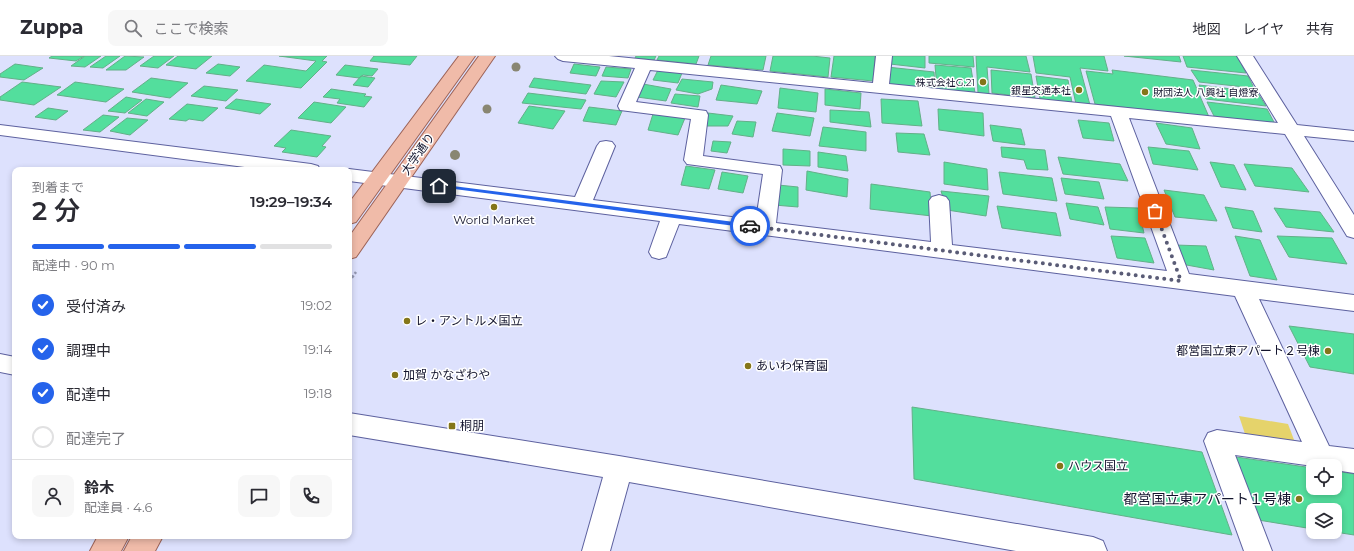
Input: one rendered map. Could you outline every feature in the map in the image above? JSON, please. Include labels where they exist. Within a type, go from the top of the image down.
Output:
[{"type":"main road","name":"大学通り","points":[[352,213],[467,56]]},
{"type":"main road","name":"大学通り","points":[[352,248],[487,56]]},
{"type":"main road","points":[[104,551],[113,539]]},
{"type":"main road","points":[[138,551],[147,539]]},
{"type":"street","points":[[563,56],[636,61],[705,63],[881,88],[1354,136]]},
{"type":"street","points":[[881,88],[884,56]]},
{"type":"street","points":[[1245,56],[1354,231]]},
{"type":"street","points":[[636,61],[626,106],[700,115],[693,160],[773,170],[765,228]]},
{"type":"street","points":[[1118,112],[1181,281]]},
{"type":"street","points":[[0,130],[288,167]]},
{"type":"street","points":[[582,204],[606,146]]},
{"type":"street","points":[[352,175],[1354,303]]},
{"type":"street","points":[[939,201],[942,250]]},
{"type":"street","points":[[659,252],[672,216]]},
{"type":"street","points":[[1243,289],[1321,456]]},
{"type":"street","points":[[0,363],[12,365]]},
{"type":"street","points":[[352,424],[619,468],[1093,551]]},
{"type":"street","points":[[1258,551],[1217,441],[1354,461]]},
{"type":"street","points":[[596,551],[619,468]]},
{"type":"shaded area","points":[[1239,416],[1288,424],[1296,445],[1248,443]]},
{"type":"building","points":[[52,56],[84,56],[76,61],[49,58]]},
{"type":"building","points":[[85,56],[101,56],[85,67],[71,66]]},
{"type":"building","points":[[106,56],[120,56],[103,68],[90,67]]},
{"type":"building","points":[[125,56],[144,57],[126,70],[106,70]]},
{"type":"building","points":[[154,56],[174,56],[158,68],[140,66]]},
{"type":"building","points":[[178,56],[212,56],[196,69],[166,65]]},
{"type":"building","points":[[279,56],[327,56],[322,61],[327,62],[301,88],[246,81],[264,65],[306,71],[316,61]]},
{"type":"building","points":[[374,56],[417,56],[410,65],[370,61]]},
{"type":"building","points":[[636,56],[656,56],[654,60],[635,58]]},
{"type":"building","points":[[659,56],[699,56],[696,64],[657,60]]},
{"type":"building","points":[[711,56],[766,56],[763,70],[708,65]]},
{"type":"building","points":[[773,56],[812,56],[830,58],[828,77],[770,71]]},
{"type":"building","points":[[834,56],[875,56],[873,81],[831,77]]},
{"type":"building","points":[[890,56],[925,56],[925,68],[890,64]]},
{"type":"building","points":[[929,56],[973,56],[974,67],[929,63]]},
{"type":"building","name":"株式会社G.21","points":[[976,56],[1026,56],[1030,72],[987,67],[989,94],[978,93]]},
{"type":"building","name":"銀星交通本社","points":[[1033,56],[1104,56],[1108,71],[1080,68],[1090,105],[1076,104],[1070,77],[1036,73]]},
{"type":"building","points":[[1124,56],[1179,56],[1181,62]]},
{"type":"building","points":[[1183,56],[1237,56],[1246,73],[1187,67]]},
{"type":"building","points":[[15,64],[43,68],[24,80],[0,77],[0,74]]},
{"type":"building","points":[[218,64],[240,67],[230,76],[206,73]]},
{"type":"building","points":[[574,64],[600,67],[596,76],[570,73]]},
{"type":"building","points":[[345,65],[378,69],[372,76],[363,75],[359,78],[336,75]]},
{"type":"building","points":[[935,65],[971,68],[975,93],[937,89]]},
{"type":"building","points":[[606,67],[631,69],[628,78],[602,76]]},
{"type":"building","points":[[887,67],[934,72],[935,89],[886,84]]},
{"type":"building","points":[[658,70],[682,73],[678,83],[653,80]]},
{"type":"building","points":[[991,70],[1031,74],[1035,98],[992,93]]},
{"type":"building","name":"財団法人 八興社 自燈寮","points":[[1112,70],[1193,80],[1209,117],[1095,104],[1086,71],[1113,74]]},
{"type":"building","points":[[1191,70],[1248,76],[1254,88],[1199,82]]},
{"type":"building","points":[[361,76],[375,78],[368,87],[353,85]]},
{"type":"building","points":[[1036,76],[1068,80],[1072,103],[1040,99]]},
{"type":"building","points":[[151,78],[188,83],[170,98],[132,92]]},
{"type":"building","points":[[534,78],[591,85],[586,94],[529,87]]},
{"type":"building","points":[[682,79],[713,82],[712,89],[698,94],[676,90]]},
{"type":"building","points":[[601,81],[624,82],[616,97],[594,94]]},
{"type":"building","points":[[22,82],[61,87],[34,105],[0,100],[0,97]]},
{"type":"building","points":[[75,82],[124,89],[106,102],[57,95]]},
{"type":"building","points":[[643,84],[671,89],[666,101],[637,97]]},
{"type":"building","points":[[721,85],[762,91],[757,104],[716,100]]},
{"type":"building","points":[[1199,85],[1257,92],[1266,106],[1206,99]]},
{"type":"building","points":[[204,86],[238,90],[226,101],[191,96]]},
{"type":"building","points":[[780,88],[818,93],[816,112],[778,108]]},
{"type":"building","points":[[331,89],[366,94],[364,96],[372,97],[364,107],[337,103],[340,99],[323,97]]},
{"type":"building","points":[[825,89],[861,93],[860,109],[825,105]]},
{"type":"building","points":[[528,93],[586,100],[581,109],[522,103]]},
{"type":"building","points":[[675,94],[700,96],[698,107],[671,103]]},
{"type":"building","points":[[126,97],[142,100],[125,113],[108,111]]},
{"type":"building","points":[[146,99],[164,102],[147,116],[128,113]]},
{"type":"building","points":[[236,99],[271,104],[260,114],[225,108]]},
{"type":"building","points":[[881,99],[918,101],[922,126],[882,123]]},
{"type":"building","points":[[314,102],[346,107],[331,123],[298,118]]},
{"type":"building","points":[[1207,102],[1267,109],[1275,124],[1214,116]]},
{"type":"building","points":[[187,104],[218,108],[203,121],[169,119]]},
{"type":"building","points":[[529,106],[565,111],[553,129],[518,123]]},
{"type":"building","points":[[589,107],[622,111],[616,125],[583,121]]},
{"type":"building","points":[[48,108],[68,111],[56,120],[35,117]]},
{"type":"building","points":[[938,109],[983,113],[984,136],[939,130]]},
{"type":"building","points":[[830,110],[869,112],[871,127],[830,122]]},
{"type":"building","points":[[708,113],[733,116],[728,126],[705,126]]},
{"type":"building","points":[[777,113],[814,118],[810,136],[772,131]]},
{"type":"building","points":[[653,114],[685,118],[678,135],[648,130]]},
{"type":"building","points":[[103,115],[119,117],[100,132],[83,130]]},
{"type":"building","points":[[127,118],[148,120],[130,135],[110,131]]},
{"type":"building","points":[[1078,120],[1109,123],[1114,141],[1083,138]]},
{"type":"building","points":[[737,121],[756,122],[753,137],[732,134]]},
{"type":"building","points":[[1156,123],[1192,128],[1200,149],[1166,144]]},
{"type":"building","points":[[990,125],[1021,129],[1025,145],[993,141]]},
{"type":"building","points":[[823,127],[866,132],[866,151],[819,146]]},
{"type":"building","points":[[291,130],[331,136],[322,146],[326,147],[317,157],[282,152],[286,148],[274,146]]},
{"type":"building","points":[[896,133],[924,134],[930,155],[898,152]]},
{"type":"building","points":[[713,141],[731,142],[727,153],[711,151]]},
{"type":"building","points":[[1001,147],[1045,150],[1048,170],[1027,169],[1024,160],[1002,157]]},
{"type":"building","points":[[1148,147],[1189,151],[1198,170],[1153,164]]},
{"type":"building","points":[[783,149],[810,151],[810,166],[783,165]]},
{"type":"building","points":[[818,152],[846,156],[848,171],[818,167]]},
{"type":"building","points":[[1058,157],[1120,164],[1128,181],[1063,174]]},
{"type":"building","points":[[944,162],[987,169],[988,190],[944,184]]},
{"type":"building","points":[[1210,162],[1234,165],[1246,190],[1221,187]]},
{"type":"building","points":[[1244,164],[1292,168],[1309,192],[1255,186]]},
{"type":"building","points":[[686,166],[715,170],[709,189],[681,185]]},
{"type":"building","points":[[807,171],[848,179],[847,197],[806,190]]},
{"type":"building","points":[[722,172],[748,176],[743,193],[718,189]]},
{"type":"building","points":[[999,172],[1052,178],[1057,201],[1003,194]]},
{"type":"building","points":[[1061,178],[1099,182],[1104,199],[1065,194]]},
{"type":"building","points":[[871,184],[930,192],[932,216],[870,209]]},
{"type":"building","points":[[778,185],[798,187],[798,207],[774,205]]},
{"type":"building","points":[[1164,190],[1204,195],[1217,221],[1175,217]]},
{"type":"building","points":[[941,191],[989,196],[986,216],[947,210]]},
{"type":"building","points":[[1066,203],[1098,207],[1104,225],[1070,219]]},
{"type":"building","points":[[997,206],[1056,213],[1061,236],[1002,228]]},
{"type":"building","points":[[1105,207],[1138,208],[1144,233],[1110,229]]},
{"type":"building","points":[[1225,207],[1253,211],[1262,232],[1233,228]]},
{"type":"building","points":[[1274,208],[1320,212],[1334,232],[1286,227]]},
{"type":"building","points":[[1111,236],[1145,238],[1154,263],[1117,258]]},
{"type":"building","points":[[1235,236],[1260,240],[1277,280],[1250,276]]},
{"type":"building","points":[[1277,236],[1332,238],[1347,264],[1289,257]]},
{"type":"building","points":[[1175,245],[1206,246],[1214,270],[1181,264]]},
{"type":"building","name":"都営国立東アパート２号棟","points":[[1289,326],[1354,334],[1354,374],[1310,367]]},
{"type":"building","name":"ハウス国立","points":[[912,407],[1202,452],[1232,535],[914,479]]},
{"type":"building","name":"都営国立東アパート１号棟","points":[[1229,456],[1306,467],[1306,495],[1342,495],[1342,472],[1354,474],[1354,535],[1342,533],[1342,503],[1306,503],[1306,528],[1252,519]]},
{"type":"way so far","points":[[750,226],[1181,281],[1155,211]]},
{"type":"place","name":"株式会社G.21","points":[[983,82]]},
{"type":"place","name":"銀星交通本社","points":[[1079,90]]},
{"type":"place","name":"財団法人 八興社 自燈寮","points":[[1145,92]]},
{"type":"place","name":"World Market","points":[[494,207]]},
{"type":"place","name":"レ・アントルメ国立","points":[[407,321]]},
{"type":"place","name":"都営国立東アパート２号棟","points":[[1328,351]]},
{"type":"place","name":"あいわ保育園","points":[[748,366]]},
{"type":"place","name":"加賀 かなざわや","points":[[395,375]]},
{"type":"place","name":"桐朋","points":[[452,426]]},
{"type":"place","name":"ハウス国立","points":[[1060,466]]},
{"type":"place","name":"都営国立東アパート１号棟","points":[[1299,499]]},
{"type":"route","points":[[439,186],[750,226]]}]
